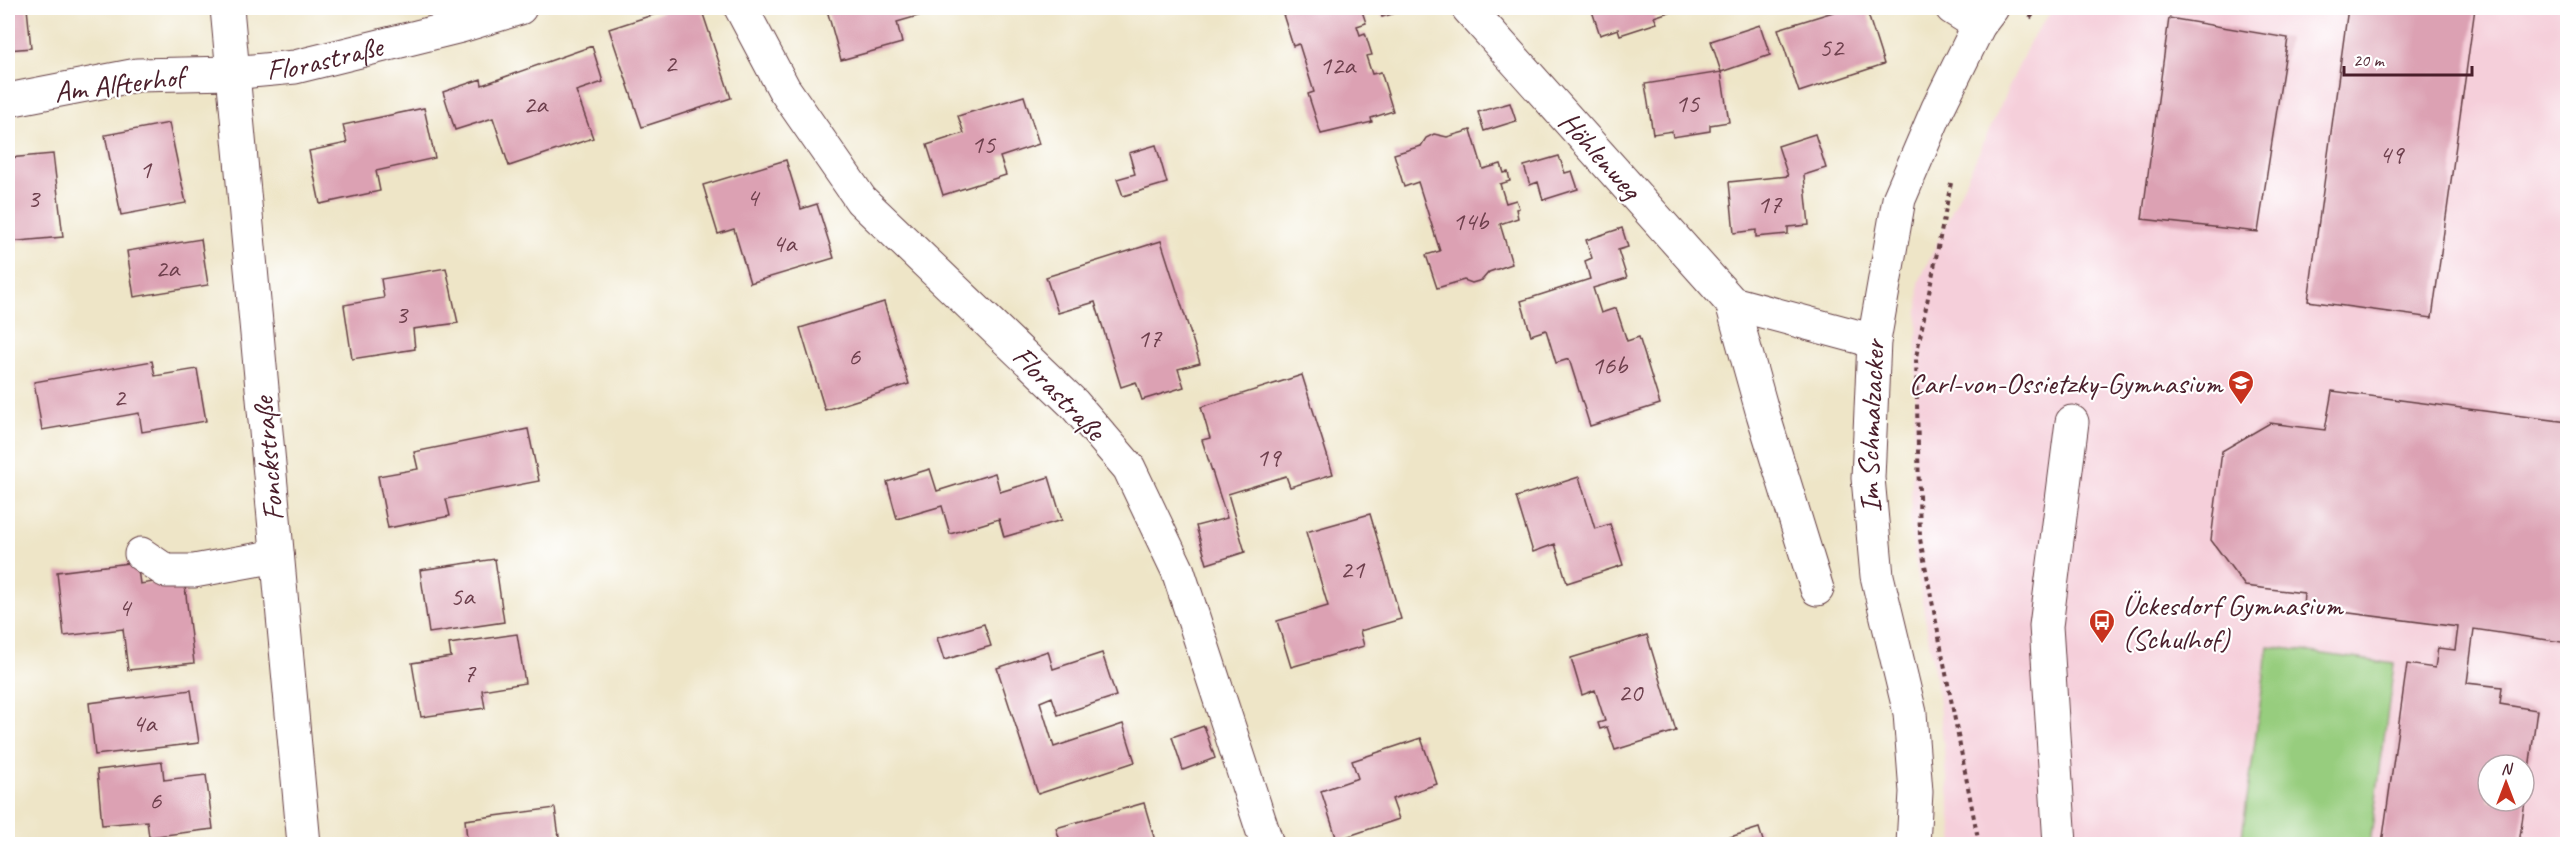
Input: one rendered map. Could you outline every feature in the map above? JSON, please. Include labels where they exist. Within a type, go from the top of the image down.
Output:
[{"type":"street","name":"Fonckstraße","points":[[227,8],[231,73],[304,844]]},
{"type":"street","name":"Florastraße","points":[[231,73],[295,67],[461,26],[520,8]]},
{"type":"street","name":"Florastraße","points":[[741,8],[784,89],[861,200],[1074,404],[1129,468],[1179,571],[1267,844]]},
{"type":"street","name":"Höhlenweg","points":[[1468,8],[1732,303],[1763,414],[1817,589]]},
{"type":"street","name":"Im Schmalzacker","points":[[1913,844],[1916,792],[1910,713],[1877,576],[1868,478],[1874,340],[1899,199],[1938,108],[1986,16],[1952,8]]},
{"type":"street","name":"Am Alfterhof","points":[[8,100],[137,75],[231,73]]},
{"type":"street","points":[[1732,303],[1874,340]]},
{"type":"street","points":[[2060,844],[2046,626],[2072,422]]},
{"type":"street","points":[[141,554],[166,571],[194,571],[277,556]]},
{"type":"path","points":[[2027,24],[2038,8]]},
{"type":"path","points":[[1952,176],[1916,357],[1920,540],[1979,844]]},
{"type":"shaded area","name":"Carl-von-Ossietzky-Gymnasium","points":[[2054,8],[2567,8],[2567,844],[1954,844],[1938,694],[1910,530],[1919,282],[2031,39]]},
{"type":"green space","points":[[2268,646],[2394,664],[2370,844],[2241,844]]},
{"type":"building","points":[[8,8],[27,8],[31,48],[8,50]]},
{"type":"building","points":[[674,8],[701,8],[731,98],[642,127],[609,29]]},
{"type":"building","points":[[835,8],[945,8],[897,22],[902,43],[841,60],[827,10]]},
{"type":"building","points":[[1281,8],[1361,8],[1366,23],[1357,26],[1360,35],[1365,33],[1372,55],[1366,56],[1372,74],[1381,72],[1393,111],[1371,118],[1372,122],[1321,134],[1308,94],[1314,92],[1299,44],[1293,46]]},
{"type":"building","points":[[1379,8],[1412,8],[1382,17]]},
{"type":"building","points":[[1591,8],[1671,8],[1672,11],[1654,17],[1657,23],[1620,35],[1618,29],[1600,35]]},
{"type":"building","points":[[1846,8],[1866,8],[1884,64],[1799,92],[1778,29]]},
{"type":"building","points":[[2348,8],[2475,8],[2432,318],[2308,301]]},
{"type":"building","points":[[2169,18],[2288,38],[2258,232],[2142,219]]},
{"type":"building","points":[[1760,25],[1770,55],[1721,72],[1711,41]]},
{"type":"building","points":[[592,46],[603,82],[576,91],[593,138],[509,166],[493,118],[455,130],[443,92],[481,79],[482,85]]},
{"type":"building","points":[[1721,72],[1729,122],[1710,125],[1710,131],[1673,137],[1672,131],[1653,134],[1645,84]]},
{"type":"building","points":[[1024,96],[1039,144],[1000,157],[1006,175],[943,195],[927,145],[964,133],[958,116]]},
{"type":"building","points":[[1510,103],[1516,121],[1484,131],[1478,112]]},
{"type":"building","points":[[424,108],[435,158],[376,171],[380,191],[320,204],[309,151],[347,143],[343,125]]},
{"type":"building","points":[[169,123],[186,203],[121,215],[105,135]]},
{"type":"building","points":[[1471,130],[1483,169],[1501,164],[1504,173],[1508,172],[1510,181],[1500,184],[1506,203],[1516,200],[1519,208],[1516,209],[1518,218],[1500,224],[1512,264],[1489,272],[1482,280],[1472,283],[1464,280],[1437,288],[1426,255],[1440,251],[1418,182],[1404,187],[1394,154],[1421,146],[1426,138],[1434,134],[1447,137]]},
{"type":"building","points":[[1815,134],[1826,168],[1804,175],[1809,225],[1788,227],[1788,234],[1756,237],[1756,230],[1734,233],[1729,182],[1788,176],[1778,146]]},
{"type":"building","points":[[1156,145],[1167,183],[1123,196],[1117,179],[1135,174],[1129,153]]},
{"type":"building","points":[[53,154],[63,237],[8,242],[8,158]]},
{"type":"building","points":[[1559,156],[1565,173],[1572,171],[1578,189],[1543,200],[1538,182],[1530,185],[1524,166]]},
{"type":"building","points":[[786,160],[801,209],[817,204],[834,258],[750,283],[734,229],[718,234],[703,185]]},
{"type":"building","points":[[1622,228],[1628,247],[1618,250],[1627,278],[1593,288],[1601,313],[1616,308],[1627,341],[1639,337],[1660,404],[1590,426],[1569,359],[1556,363],[1546,330],[1531,335],[1521,301],[1590,279],[1585,261],[1592,258],[1586,240]]},
{"type":"building","points":[[201,239],[208,285],[134,297],[127,251]]},
{"type":"building","points":[[1161,241],[1200,363],[1178,369],[1184,387],[1142,400],[1136,382],[1121,387],[1095,302],[1058,313],[1046,277]]},
{"type":"building","points":[[446,268],[458,323],[413,329],[415,349],[352,359],[344,305],[384,298],[381,279]]},
{"type":"building","points":[[884,302],[909,384],[825,410],[800,328]]},
{"type":"building","points":[[152,361],[155,376],[197,369],[206,421],[142,432],[139,413],[42,430],[34,382]]},
{"type":"building","points":[[1302,375],[1333,474],[1290,487],[1286,476],[1228,494],[1245,552],[1207,564],[1196,526],[1227,518],[1202,440],[1210,438],[1201,407]]},
{"type":"building","points":[[2332,391],[2568,422],[2568,643],[2474,629],[2467,683],[2502,687],[2500,704],[2537,710],[2531,753],[2476,753],[2476,813],[2523,813],[2519,844],[2382,844],[2407,664],[2435,668],[2438,648],[2455,650],[2458,627],[2303,607],[2304,593],[2245,586],[2211,540],[2222,451],[2270,423],[2325,430]]},
{"type":"building","points":[[528,429],[539,481],[446,499],[450,516],[388,528],[378,476],[418,469],[414,452]]},
{"type":"building","points":[[930,469],[937,491],[995,473],[1000,492],[1049,477],[1062,520],[1004,537],[999,519],[950,534],[942,506],[897,519],[887,482]]},
{"type":"building","points":[[1579,477],[1595,529],[1610,524],[1623,565],[1567,583],[1555,544],[1533,552],[1516,497]]},
{"type":"building","points":[[1370,514],[1401,619],[1360,631],[1364,646],[1291,667],[1277,621],[1328,606],[1306,532]]},
{"type":"building","points":[[495,559],[504,622],[429,633],[420,570]]},
{"type":"building","points":[[137,562],[140,584],[184,578],[194,663],[128,670],[123,629],[64,636],[57,572]]},
{"type":"building","points":[[984,624],[991,646],[944,660],[937,638]]},
{"type":"building","points":[[517,634],[525,683],[482,690],[485,708],[421,717],[412,663],[451,657],[449,644]]},
{"type":"building","points":[[1647,635],[1676,731],[1615,750],[1607,727],[1600,729],[1598,723],[1605,721],[1595,690],[1582,695],[1571,658]]},
{"type":"building","points":[[1048,651],[1053,669],[1102,653],[1116,696],[1058,715],[1052,697],[1040,702],[1054,747],[1123,724],[1135,762],[1038,794],[997,668]]},
{"type":"building","points":[[191,690],[199,743],[95,755],[89,703]]},
{"type":"building","points":[[1204,726],[1215,758],[1183,770],[1172,737]]},
{"type":"building","points":[[1421,738],[1437,784],[1392,799],[1399,819],[1337,840],[1321,791],[1358,778],[1352,761]]},
{"type":"building","points":[[162,762],[164,780],[206,775],[213,829],[149,837],[147,821],[102,825],[97,770]]},
{"type":"building","points":[[1144,803],[1156,844],[1061,844],[1056,828]]},
{"type":"building","points":[[555,808],[560,844],[430,844],[467,838],[465,820]]},
{"type":"building","points":[[1759,828],[1764,844],[1708,844]]},
{"type":"place","name":"Carl-von-Ossietzky-Gymnasium","points":[[2241,406]]},
{"type":"place","name":"Ückesdorf Gymnasium (Schulhof)","points":[[2102,645]]}]
